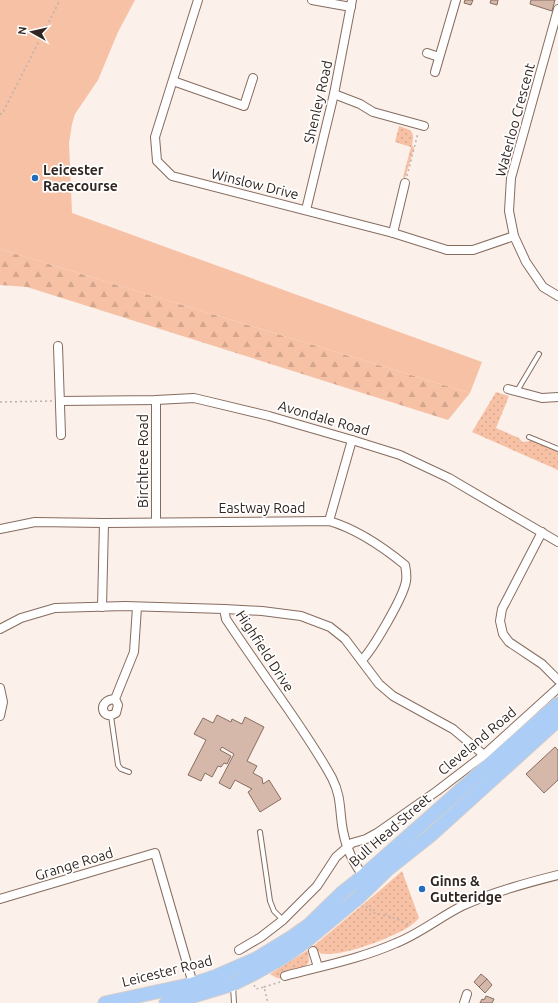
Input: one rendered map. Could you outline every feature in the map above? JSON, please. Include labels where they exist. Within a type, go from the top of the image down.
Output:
[{"type":"main road","name":"Bull Head Street","points":[[250,976],[284,957],[305,942],[358,898],[368,881],[558,704]]},
{"type":"main road","name":"Bull Head Street","points":[[235,969],[256,959],[309,925],[343,892],[388,870],[430,835],[558,720]]},
{"type":"main road","name":"Leicester Road","points":[[106,1003],[193,984],[235,969]]},
{"type":"main road","points":[[166,1003],[196,996],[233,984],[250,976]]},
{"type":"street","name":"Winslow Drive","points":[[198,0],[155,137],[157,161],[172,176],[393,233],[447,250],[473,250],[514,236]]},
{"type":"street","points":[[312,0],[351,4]]},
{"type":"street","points":[[435,72],[456,0]]},
{"type":"street","name":"Shenley Road","points":[[306,210],[334,94],[351,4]]},
{"type":"street","name":"Waterloo Crescent","points":[[558,8],[511,178],[509,211],[514,236],[526,262],[543,287],[558,296]]},
{"type":"street","points":[[427,54],[439,57]]},
{"type":"street","points":[[173,81],[244,106],[253,78]]},
{"type":"street","points":[[334,94],[360,104],[379,114],[422,126]]},
{"type":"street","points":[[393,233],[405,183]]},
{"type":"street","points":[[58,346],[61,435]]},
{"type":"street","points":[[508,389],[542,398],[558,397]]},
{"type":"street","name":"Avondale Road","points":[[60,401],[194,398],[269,416],[400,455],[449,478],[558,542]]},
{"type":"street","name":"Birchtree Road","points":[[156,400],[156,522]]},
{"type":"street","points":[[330,520],[352,440]]},
{"type":"street","name":"Eastway Road","points":[[0,529],[35,522],[104,523],[330,520],[346,526],[394,556],[405,565],[406,580],[399,599],[369,652],[362,660]]},
{"type":"street","points":[[102,607],[104,523]]},
{"type":"street","points":[[542,532],[502,609],[500,621],[503,634],[509,642],[542,664],[558,680]]},
{"type":"street","points":[[115,699],[108,700],[103,705],[104,713],[108,716],[116,713],[118,709],[115,699],[134,652],[137,607]]},
{"type":"street","name":"Highfield Drive","points":[[0,629],[21,618],[55,608],[137,607],[224,609],[226,619],[304,732],[331,777],[338,791],[343,832],[348,847],[354,861],[368,881]]},
{"type":"street","points":[[224,609],[262,611],[301,616],[330,627],[345,639],[379,684],[393,696],[453,728],[484,755]]},
{"type":"street","points":[[0,688],[3,702],[0,716]]},
{"type":"street","name":"Cleveland Road","points":[[348,847],[352,843],[366,839],[377,833],[484,755],[558,688]]},
{"type":"street","points":[[239,950],[262,937],[283,920],[317,886],[336,858],[348,847]]},
{"type":"street","name":"Grange Road","points":[[0,899],[155,854],[193,984]]},
{"type":"street","points":[[285,976],[365,955],[398,943],[461,907],[485,896],[558,875]]},
{"type":"street","points":[[313,951],[318,967]]},
{"type":"street","points":[[464,1003],[467,994]]},
{"type":"lane","points":[[517,392],[539,354]]},
{"type":"lane","points":[[529,437],[558,449]]},
{"type":"lane","points":[[111,716],[118,765],[121,769],[129,772]]},
{"type":"lane","points":[[260,832],[270,901],[274,911],[283,920]]},
{"type":"lane","points":[[233,984],[234,1003]]},
{"type":"path","points":[[0,114],[2,114],[60,0]]},
{"type":"path","points":[[405,183],[422,126]]},
{"type":"path","points":[[0,402],[60,401]]},
{"type":"path","points":[[358,898],[374,913],[392,917],[406,923],[415,933]]},
{"type":"path","points":[[250,976],[256,989],[285,981],[285,976]]},
{"type":"path","points":[[264,987],[268,1003]]},
{"type":"green space","name":"Leicester Racecourse","points":[[0,0],[135,0],[118,32],[98,80],[75,114],[72,124],[69,143],[72,213],[482,362],[470,393],[0,249]]},
{"type":"green space","points":[[399,126],[410,130],[413,134],[412,145],[414,148],[405,178],[403,177],[411,147],[395,142]]},
{"type":"green space","points":[[0,249],[470,393],[448,420],[27,287],[0,285]]},
{"type":"green space","points":[[496,392],[509,396],[496,428],[519,438],[522,442],[532,441],[558,452],[558,470],[472,432]]},
{"type":"green space","points":[[402,871],[419,918],[410,926],[392,936],[366,946],[339,953],[320,953],[316,947],[310,949],[378,892]]},
{"type":"green space","points":[[308,950],[309,962],[305,967],[282,972],[284,980],[270,974]]},
{"type":"building","points":[[465,0],[473,0],[471,5],[464,3]]},
{"type":"building","points":[[491,0],[498,0],[497,5],[490,3]]},
{"type":"building","points":[[531,0],[555,0],[552,11],[530,4]]},
{"type":"building","points":[[217,715],[231,722],[232,719],[242,724],[245,717],[264,727],[247,761],[257,766],[253,773],[262,778],[263,784],[269,780],[281,799],[260,812],[248,792],[252,789],[235,780],[230,789],[219,783],[234,754],[222,747],[220,750],[231,756],[227,764],[224,763],[221,767],[218,766],[212,777],[205,773],[201,781],[188,775],[206,740],[194,734],[203,718],[213,723]]},
{"type":"building","points":[[555,747],[558,750],[558,780],[544,793],[526,774]]},
{"type":"building","points":[[481,974],[487,979],[479,987],[474,982]]},
{"type":"building","points":[[487,979],[492,985],[485,993],[479,987]]},
{"type":"building","points":[[486,996],[494,999],[492,1003],[480,1003],[482,999],[484,1000]]},
{"type":"place","name":"Leicester Racecourse","points":[[35,178]]},
{"type":"place","name":"Ginns & Gutteridge","points":[[422,889]]}]
